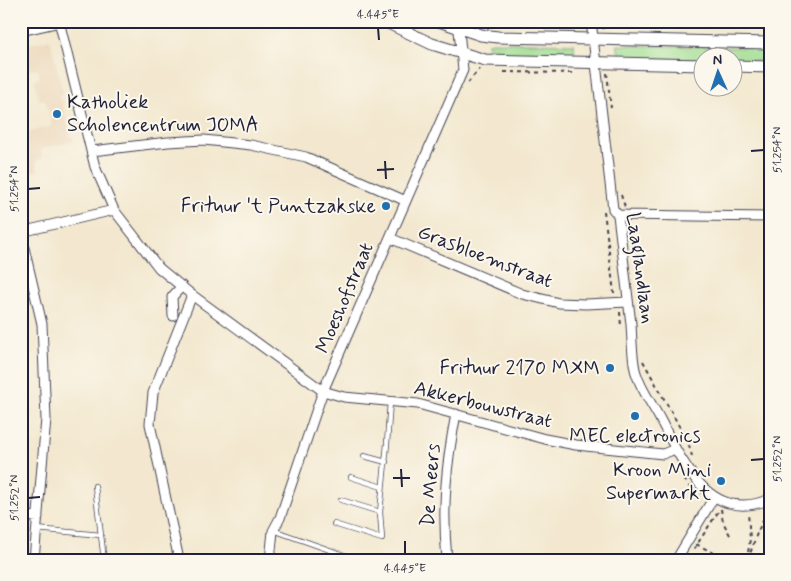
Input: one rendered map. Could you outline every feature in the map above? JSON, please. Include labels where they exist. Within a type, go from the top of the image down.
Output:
[{"type":"street","points":[[21,30],[59,21]]},
{"type":"street","name":"Akkerbouwstraat","points":[[59,21],[95,167],[114,210],[159,268],[192,295],[324,391],[344,398],[418,404],[546,439],[576,445],[663,454],[675,448]]},
{"type":"street","points":[[384,21],[432,44],[480,59],[694,65]]},
{"type":"street","points":[[439,21],[458,25],[481,35],[498,37],[770,43]]},
{"type":"street","name":"Laaglandlaan","points":[[591,21],[593,39],[601,63],[613,209],[623,214],[628,302],[636,373],[675,448],[694,479],[714,497]]},
{"type":"street","name":"Moeshofstraat","points":[[270,560],[273,530],[280,518],[324,391],[462,70],[458,25]]},
{"type":"street","points":[[744,66],[770,66]]},
{"type":"street","points":[[92,151],[168,142],[204,140],[251,145],[306,157],[406,201]]},
{"type":"street","points":[[34,560],[46,419],[42,324],[21,234],[114,210]]},
{"type":"street","points":[[623,214],[770,217]]},
{"type":"street","name":"Grasbloemstraat","points":[[390,238],[522,294],[559,303],[628,302]]},
{"type":"street","points":[[173,316],[172,297],[182,286]]},
{"type":"street","points":[[179,560],[150,424],[153,393],[192,295]]},
{"type":"street","name":"De Meers","points":[[448,560],[445,534],[447,461],[456,414]]},
{"type":"street","points":[[674,559],[714,497],[740,505],[770,499]]},
{"type":"street","points":[[21,516],[38,517]]},
{"type":"lane","points":[[334,524],[382,540],[380,512],[390,401]]},
{"type":"lane","points":[[364,456],[386,462]]},
{"type":"lane","points":[[351,477],[382,487]]},
{"type":"lane","points":[[95,486],[104,560]]},
{"type":"lane","points":[[341,500],[380,512]]},
{"type":"lane","points":[[36,529],[101,535]]},
{"type":"lane","points":[[273,530],[358,560]]},
{"type":"path","points":[[468,83],[480,68],[480,59]]},
{"type":"path","points":[[601,63],[612,113]]},
{"type":"path","points":[[620,191],[623,214]]},
{"type":"path","points":[[642,353],[643,362],[688,442],[692,459]]},
{"type":"path","points":[[692,552],[721,507],[723,522],[731,537]]},
{"type":"path","points":[[748,560],[757,533],[769,510]]},
{"type":"path","points":[[748,511],[750,539],[748,560]]},
{"type":"path","points":[[688,540],[728,560]]},
{"type":"shaded area","name":"Katholiek Scholencentrum JOMA","points":[[50,39],[63,93],[59,95],[60,100],[62,100],[70,137],[73,137],[74,141],[41,149],[42,159],[36,161],[38,171],[23,174],[21,165],[21,134],[52,126],[46,102],[44,99],[39,100],[34,80],[40,78],[38,69],[21,71],[21,46]]},
{"type":"green space","points":[[488,43],[574,44],[575,57],[488,54]]},
{"type":"green space","points":[[617,45],[770,48],[770,61],[744,61],[744,48],[694,48],[694,60],[620,58]]},
{"type":"place","name":"Katholiek Scholencentrum JOMA","points":[[57,114]]},
{"type":"place","name":"Frituur 't Puntzakske","points":[[386,206]]},
{"type":"place","name":"Frituur 2170 MXM","points":[[610,368]]},
{"type":"place","name":"MEC electronics","points":[[635,416]]},
{"type":"place","name":"Kroon Mini Supermarkt","points":[[721,481]]}]
